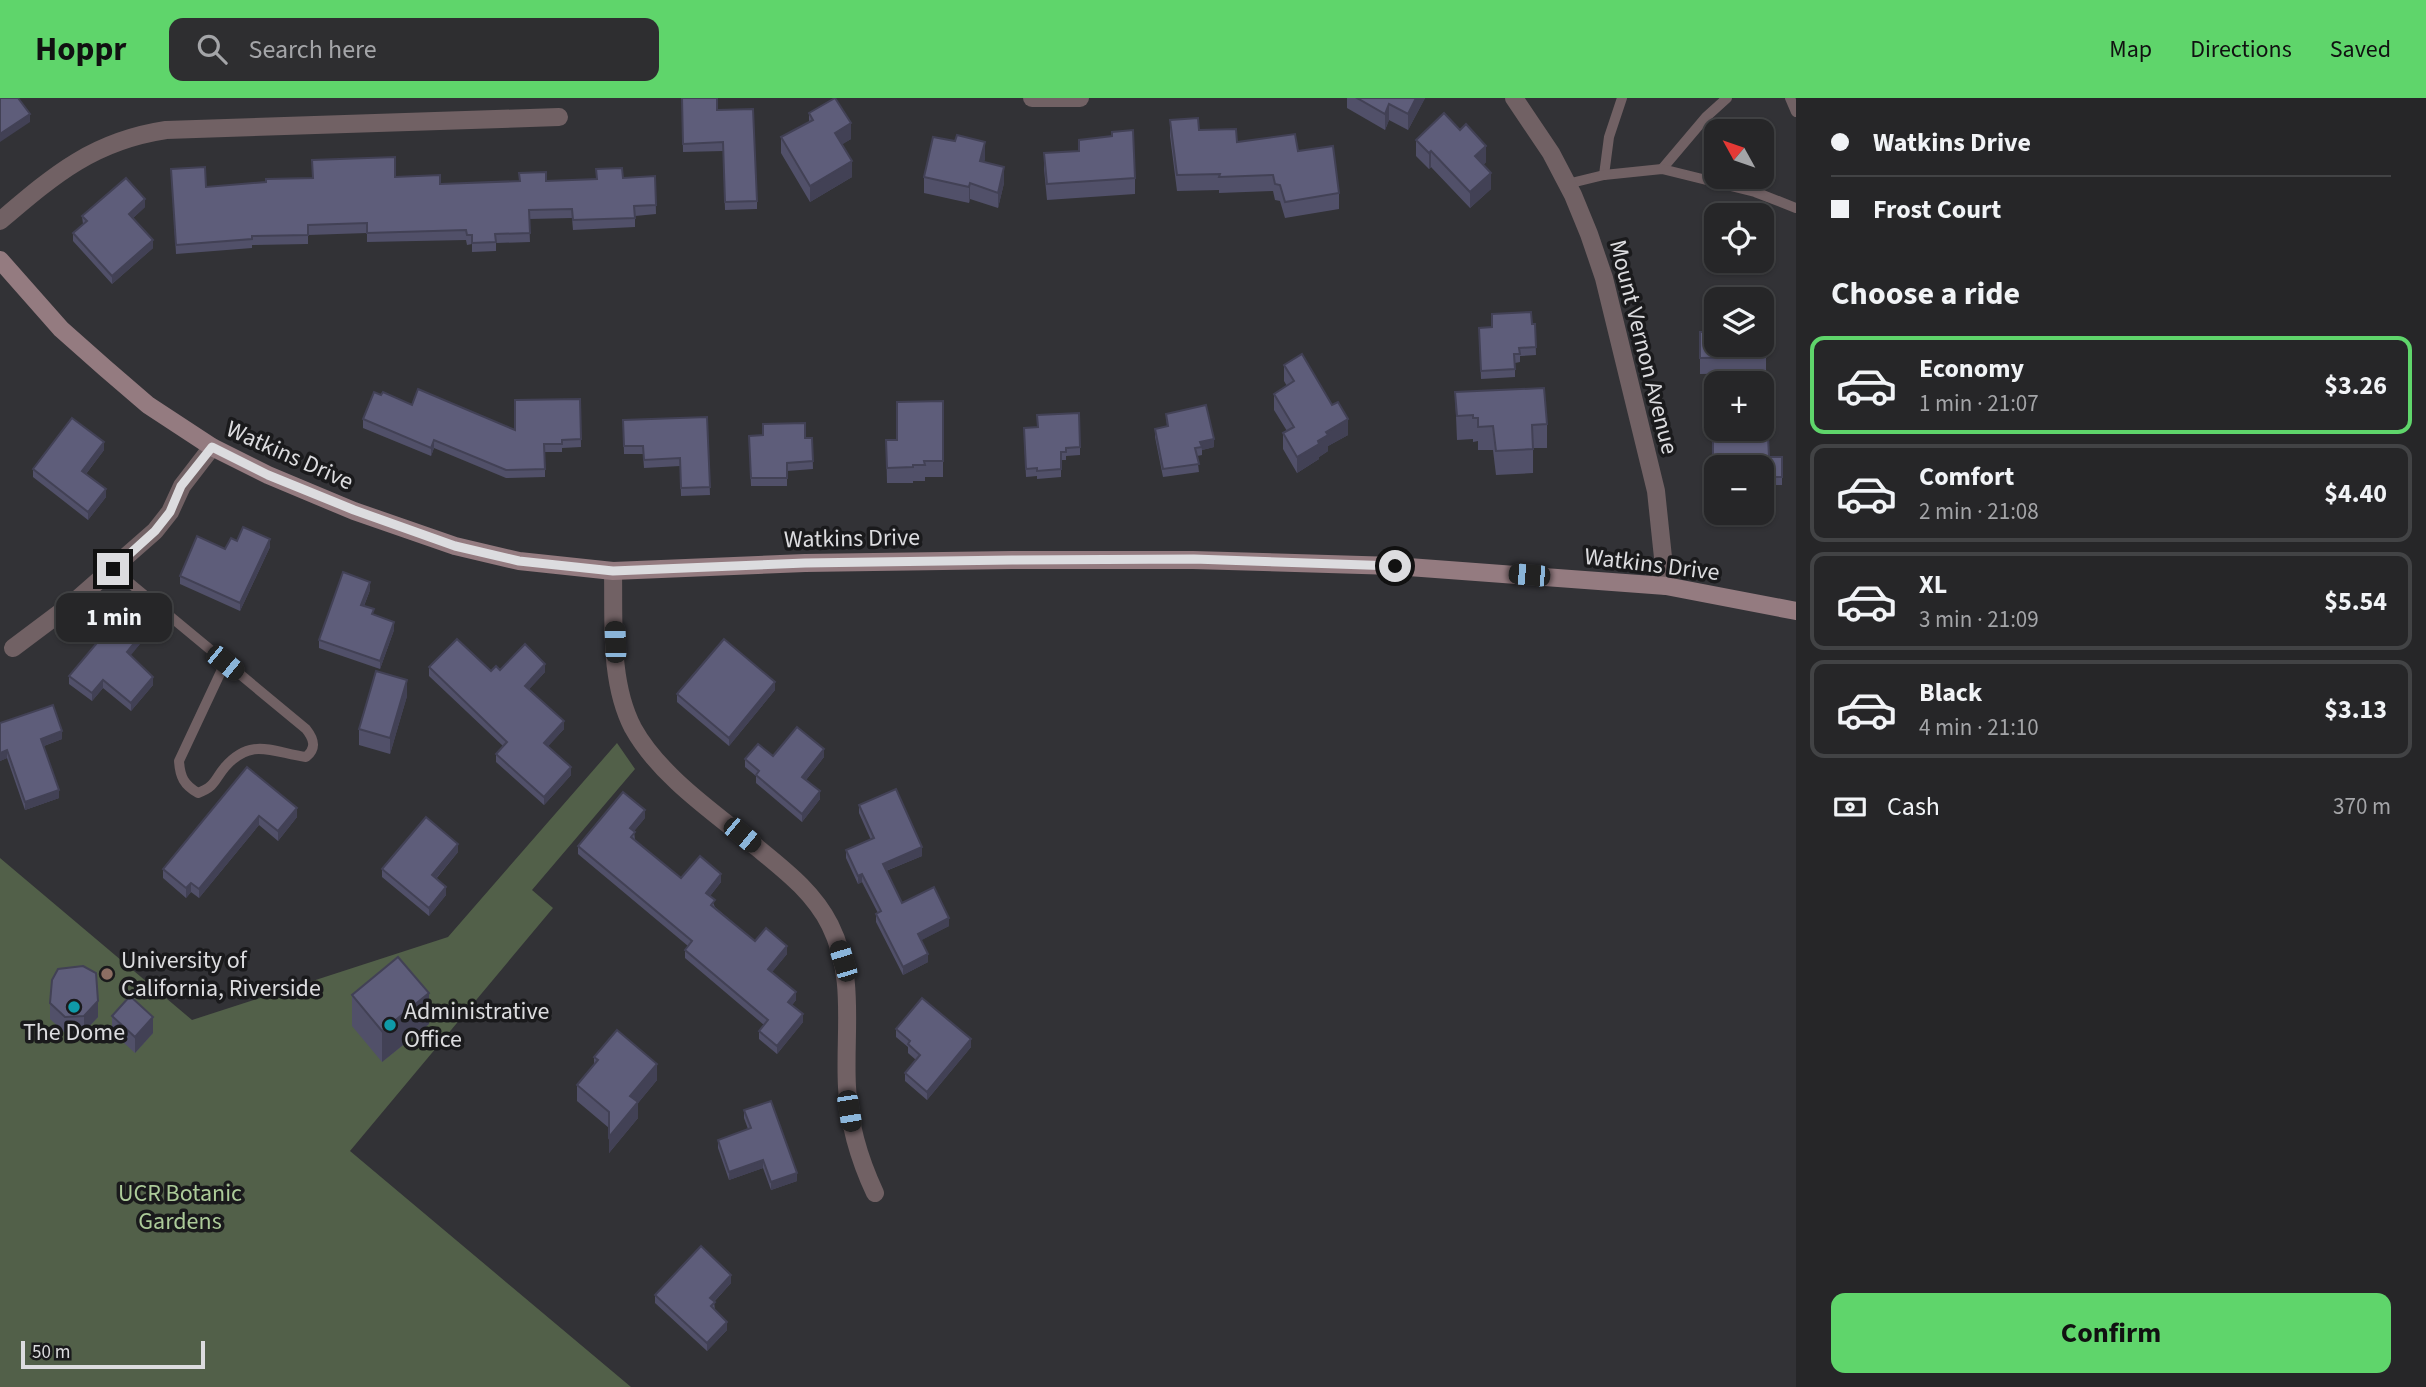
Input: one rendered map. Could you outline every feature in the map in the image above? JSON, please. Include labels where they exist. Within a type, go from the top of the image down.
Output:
[{"type":"main road","name":"Watkins Drive","points":[[0,260],[61,329],[105,368],[148,405],[212,447],[268,475],[354,510],[455,546],[519,561],[613,571],[805,563],[1194,559],[1447,568],[1666,586],[1796,611]]},
{"type":"street","points":[[1031,98],[1080,98]]},
{"type":"street","name":"Mount Vernon Avenue","points":[[1514,98],[1551,153],[1567,184],[1589,234],[1604,278],[1656,491],[1666,586]]},
{"type":"street","points":[[0,222],[64,169],[90,154],[144,133],[166,130],[559,117]]},
{"type":"street","points":[[13,648],[113,569],[155,531],[170,512],[181,486],[212,447]]},
{"type":"street","points":[[613,571],[616,664],[624,703],[633,726],[662,767],[798,882],[820,909],[836,937],[848,989],[849,1111],[859,1156],[875,1194]]},
{"type":"lane","points":[[1604,176],[1609,138],[1622,98]]},
{"type":"lane","points":[[1662,169],[1706,117],[1727,98]]},
{"type":"lane","points":[[1790,98],[1796,112]]},
{"type":"lane","points":[[1567,184],[1604,176],[1662,169],[1755,192],[1796,208]]},
{"type":"lane","points":[[113,569],[306,729],[313,737],[311,752],[306,757],[257,747],[240,753],[224,768],[214,784],[198,793],[188,787],[180,776],[179,761],[225,663]]},
{"type":"green space","name":"UCR Botanic Gardens","points":[[617,743],[635,769],[532,890],[553,908],[350,1151],[631,1387],[0,1387],[0,858],[192,1020],[448,937]]},
{"type":"building","points":[[0,98],[18,98],[30,114],[0,134]]},
{"type":"building","points":[[682,98],[717,98],[717,110],[753,109],[757,201],[725,202],[723,142],[683,144]]},
{"type":"building","points":[[835,98],[851,123],[835,133],[852,161],[810,186],[781,137],[813,120],[809,113]]},
{"type":"building","points":[[1357,98],[1416,98],[1408,114],[1389,104],[1385,114]]},
{"type":"building","points":[[1444,113],[1460,130],[1466,124],[1486,146],[1475,156],[1491,173],[1470,192],[1431,151],[1429,153],[1416,140]]},
{"type":"building","points":[[1198,118],[1199,130],[1236,129],[1237,142],[1295,134],[1298,151],[1333,146],[1339,193],[1285,202],[1280,185],[1275,184],[1273,175],[1177,175],[1170,120]]},
{"type":"building","points":[[1133,130],[1135,178],[1047,184],[1044,153],[1079,151],[1079,140]]},
{"type":"building","points":[[957,135],[985,142],[980,161],[1004,167],[998,193],[970,183],[969,187],[924,177],[933,137],[955,141]]},
{"type":"building","points":[[395,157],[395,177],[440,175],[440,184],[520,181],[519,173],[546,172],[546,181],[597,179],[596,169],[622,168],[623,178],[655,176],[656,205],[634,206],[635,218],[573,220],[572,209],[529,210],[530,233],[495,234],[496,242],[472,243],[472,235],[467,235],[466,230],[367,233],[367,223],[308,225],[308,235],[252,236],[252,239],[176,245],[171,169],[205,167],[206,187],[266,182],[266,179],[313,178],[312,160]]},
{"type":"building","points":[[126,178],[145,199],[129,214],[153,240],[112,276],[73,233],[87,221],[82,216]]},
{"type":"building","points":[[1531,312],[1532,324],[1535,324],[1536,347],[1519,348],[1520,354],[1514,354],[1515,369],[1481,371],[1479,328],[1492,327],[1492,314]]},
{"type":"building","points":[[1700,332],[1704,332],[1704,357],[1766,357],[1700,358]]},
{"type":"building","points":[[1302,354],[1332,405],[1338,402],[1348,419],[1326,432],[1328,435],[1318,441],[1319,444],[1297,457],[1283,433],[1294,427],[1274,394],[1294,381],[1284,365]]},
{"type":"building","points":[[1544,388],[1547,424],[1532,425],[1533,449],[1496,451],[1493,426],[1478,427],[1478,418],[1473,418],[1473,415],[1457,416],[1455,392]]},
{"type":"building","points":[[418,389],[515,430],[515,400],[580,399],[581,439],[562,440],[562,444],[544,444],[545,469],[506,470],[434,440],[431,448],[363,419],[374,392],[381,395],[383,392],[412,405]]},
{"type":"building","points":[[943,401],[943,461],[924,461],[925,465],[887,468],[886,440],[897,440],[897,402]]},
{"type":"building","points":[[1206,405],[1214,439],[1200,442],[1202,447],[1195,448],[1199,464],[1163,469],[1155,429],[1168,426],[1166,414]]},
{"type":"building","points":[[1079,413],[1080,447],[1066,448],[1066,452],[1061,452],[1061,469],[1026,469],[1024,428],[1038,427],[1037,415]]},
{"type":"building","points":[[707,417],[710,487],[681,488],[680,458],[644,460],[643,446],[624,446],[623,420]]},
{"type":"building","points":[[72,418],[104,442],[82,471],[106,489],[88,512],[33,469]]},
{"type":"building","points":[[805,423],[805,438],[812,438],[813,461],[787,463],[787,478],[751,478],[749,436],[763,435],[763,424]]},
{"type":"building","points":[[1713,441],[1768,441],[1769,455],[1713,455]]},
{"type":"building","points":[[1774,457],[1782,457],[1782,477],[1774,477]]},
{"type":"building","points":[[243,527],[270,539],[240,603],[180,576],[197,536],[225,549],[231,538],[237,541]]},
{"type":"building","points":[[343,572],[370,582],[361,605],[374,609],[372,614],[394,622],[380,661],[319,640]]},
{"type":"building","points":[[118,618],[140,636],[127,652],[153,677],[131,703],[103,680],[92,693],[69,676]]},
{"type":"building","points":[[457,639],[491,671],[496,666],[500,670],[525,644],[545,664],[525,686],[564,721],[544,743],[571,767],[544,797],[496,754],[507,742],[429,667]]},
{"type":"building","points":[[724,639],[775,682],[729,738],[677,694]]},
{"type":"building","points":[[376,671],[407,680],[390,738],[359,729]]},
{"type":"building","points":[[53,705],[62,731],[41,739],[59,790],[25,802],[7,750],[0,753],[0,723]]},
{"type":"building","points":[[797,727],[824,749],[802,777],[820,791],[802,814],[756,775],[759,771],[745,759],[758,744],[773,756]]},
{"type":"building","points":[[247,767],[297,808],[278,831],[259,816],[199,889],[191,883],[186,888],[163,869]]},
{"type":"building","points":[[896,789],[922,847],[883,864],[902,903],[934,887],[949,918],[918,934],[928,954],[903,967],[876,914],[881,911],[862,874],[858,876],[846,850],[874,838],[859,805]]},
{"type":"building","points":[[623,792],[645,810],[630,828],[635,832],[631,837],[681,878],[700,856],[721,874],[706,893],[715,900],[711,905],[755,941],[766,928],[787,946],[768,969],[796,992],[788,1002],[803,1014],[777,1046],[759,1031],[768,1020],[685,950],[692,941],[578,846]]},
{"type":"building","points":[[426,817],[458,844],[432,875],[446,887],[429,908],[382,869]]},
{"type":"building","points":[[398,957],[429,993],[382,1031],[352,995]]},
{"type":"building","name":"The Dome","points":[[83,966],[96,973],[98,1001],[84,1016],[65,1017],[50,1003],[52,980],[58,969]]},
{"type":"building","points":[[130,996],[153,1017],[135,1037],[112,1016]]},
{"type":"building","points":[[922,998],[971,1039],[927,1092],[905,1073],[920,1055],[908,1044],[910,1041],[896,1029]]},
{"type":"building","points":[[617,1030],[657,1064],[630,1096],[638,1102],[609,1137],[609,1112],[577,1085],[598,1060],[594,1057]]},
{"type":"building","points":[[771,1101],[797,1173],[771,1182],[763,1160],[729,1172],[718,1140],[751,1128],[744,1110]]},
{"type":"building","points":[[701,1246],[731,1275],[710,1298],[715,1302],[711,1306],[727,1322],[707,1343],[655,1295]]},
{"type":"place","name":"University of California, Riverside","points":[[107,974]]},
{"type":"place","name":"The Dome","points":[[74,1007]]},
{"type":"place","name":"Administrative Office","points":[[390,1025]]},
{"type":"route","points":[[113,569],[155,531],[170,512],[181,486],[212,447],[268,475],[354,510],[455,546],[519,561],[613,571],[805,563],[1012,560],[1194,559],[1395,566]]}]
